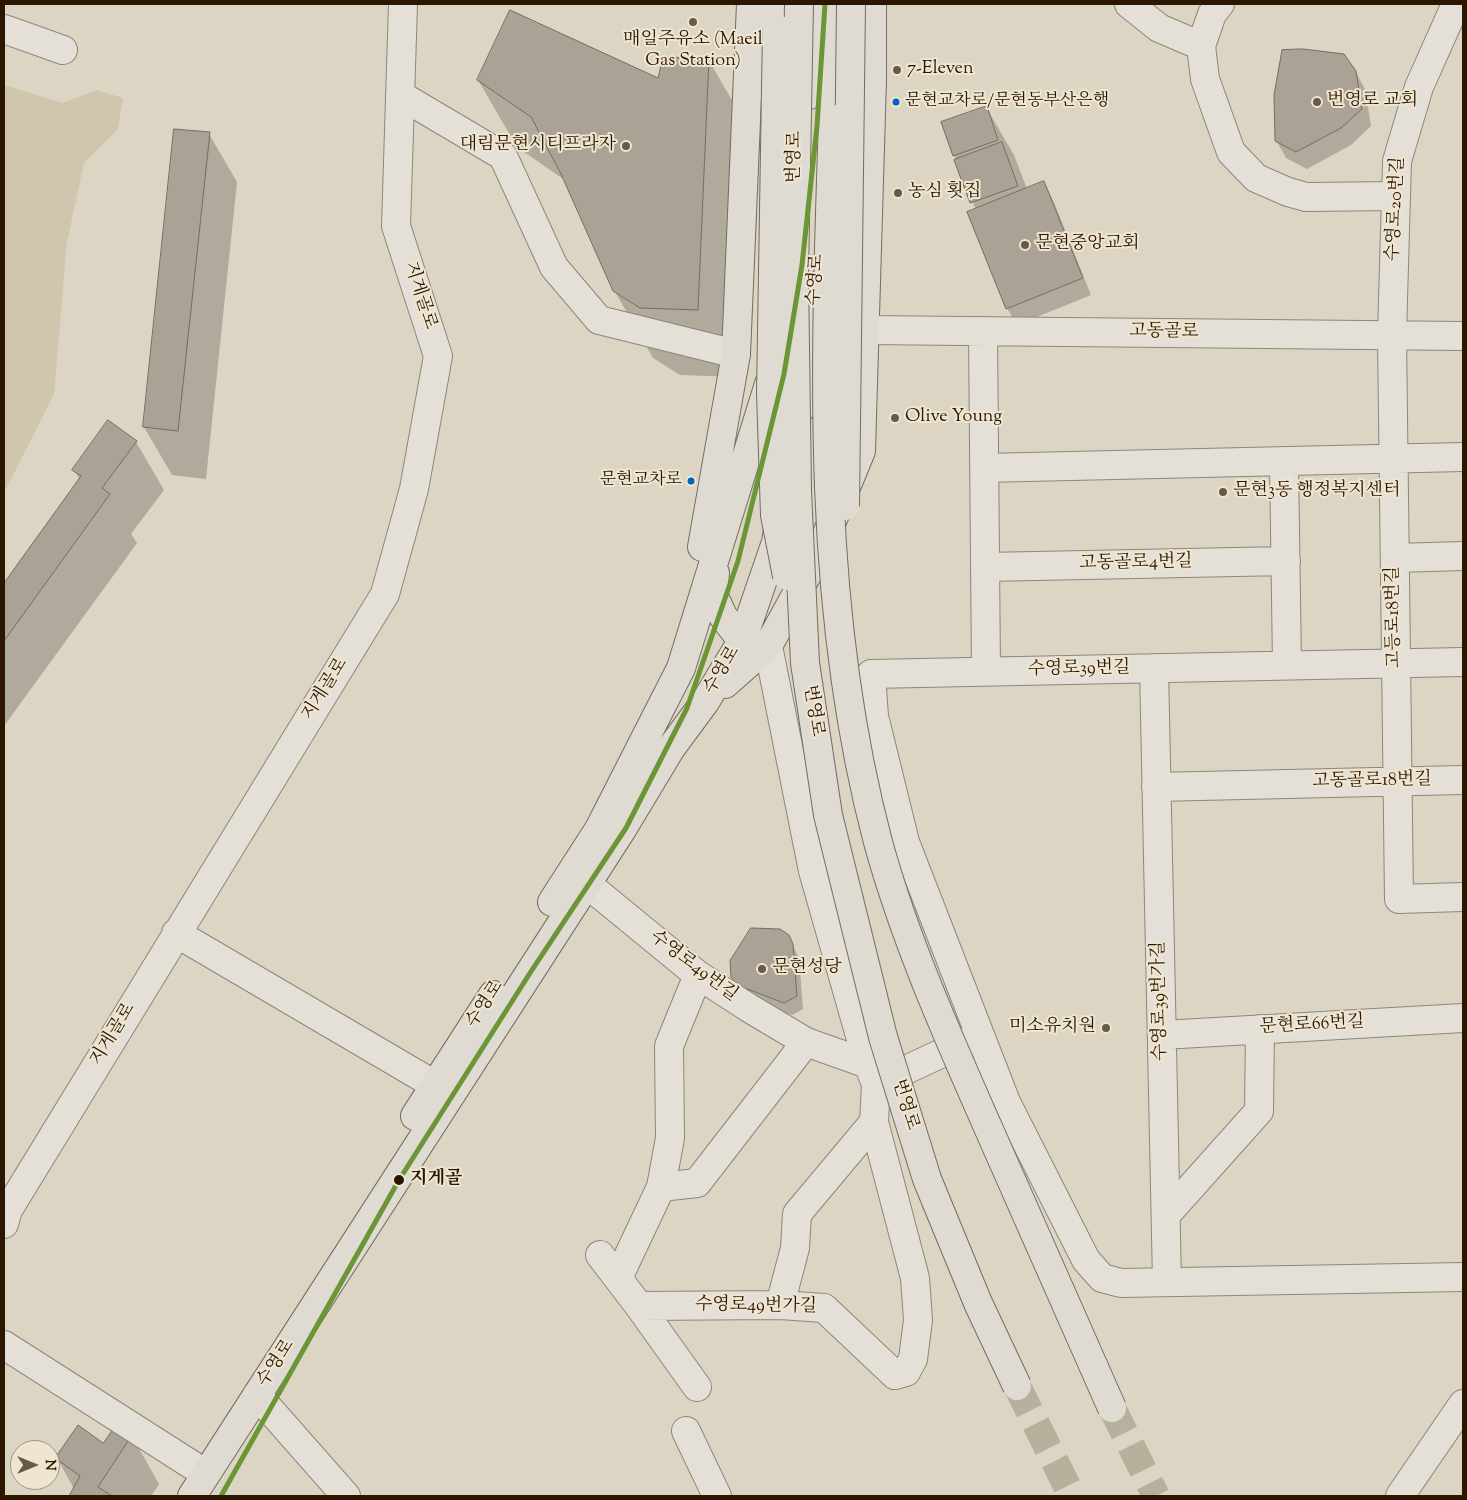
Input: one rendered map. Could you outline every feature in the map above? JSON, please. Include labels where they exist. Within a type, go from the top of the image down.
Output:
[{"type":"main road","name":"수영로","points":[[670,690],[708,520],[736,354],[752,4]]},
{"type":"main road","name":"번영로","points":[[799,4],[794,275],[797,491],[805,663],[828,815],[883,1037],[927,1178],[978,1303],[1018,1386]]},
{"type":"main road","name":"수영로","points":[[172,1496],[599,829],[681,668],[787,328],[803,162],[814,4]]},
{"type":"main road","name":"수영로","points":[[192,1496],[587,884],[671,748],[705,702],[742,641],[776,542],[811,362],[820,248],[828,4]]},
{"type":"main road","name":"번영로","points":[[835,4],[826,310],[826,469],[836,600],[847,700],[879,843],[927,989],[1112,1408]]},
{"type":"main road","points":[[847,700],[845,553],[851,4]]},
{"type":"main road","points":[[705,702],[768,646],[819,553],[861,451],[866,330],[872,4]]},
{"type":"main road","points":[[778,16],[771,393],[775,515],[805,663]]},
{"type":"main road","points":[[719,546],[713,594],[723,616],[742,641],[768,646]]},
{"type":"street","name":"지게골로","points":[[4,1224],[8,1210],[385,594],[414,489],[438,356],[396,226],[403,4]]},
{"type":"street","points":[[1128,4],[1159,28],[1202,46]]},
{"type":"street","points":[[1220,4],[1212,14],[1202,46],[1206,80],[1231,152],[1256,178],[1288,192],[1306,197],[1396,196]]},
{"type":"street","name":"수영로20번길","points":[[1392,335],[1397,161],[1419,87],[1456,4]]},
{"type":"street","points":[[4,29],[63,50]]},
{"type":"street","points":[[400,95],[503,156],[554,267],[599,320],[736,354]]},
{"type":"street","name":"고동골로","points":[[866,330],[1463,336]]},
{"type":"street","points":[[983,331],[986,671]]},
{"type":"street","name":"고등로18번길","points":[[1392,335],[1399,899],[1463,897]]},
{"type":"street","points":[[984,468],[1284,463],[1463,457]]},
{"type":"street","points":[[1284,463],[1288,665]]},
{"type":"street","points":[[1395,558],[1463,556]]},
{"type":"street","name":"고동골로4번길","points":[[985,567],[1286,561]]},
{"type":"street","points":[[768,646],[813,871],[872,1074],[874,1122],[797,1214],[795,1248],[780,1305]]},
{"type":"street","name":"수영로39번길","points":[[979,1035],[905,842],[874,716],[871,674],[1463,662]]},
{"type":"street","name":"수영로39번가길","points":[[1154,668],[1167,1282]]},
{"type":"street","name":"고동골로18번길","points":[[1156,787],[1463,780]]},
{"type":"street","name":"수영로49번길","points":[[587,884],[698,975],[806,1042],[872,1074]]},
{"type":"street","points":[[176,933],[435,1085]]},
{"type":"street","points":[[618,1278],[662,1187],[670,1138],[669,1046],[698,975]]},
{"type":"street","name":"문현로66번길","points":[[1162,1034],[1463,1018]]},
{"type":"street","points":[[1166,1215],[1259,1111],[1260,1029]]},
{"type":"street","points":[[872,1074],[979,1035],[1006,1102],[1086,1260],[1102,1278],[1121,1283],[1463,1277]]},
{"type":"street","points":[[662,1187],[697,1184],[806,1042]]},
{"type":"street","name":"수영로49번가길","points":[[639,1306],[780,1305],[824,1308],[895,1375],[906,1372],[913,1359],[918,1320],[914,1278],[874,1122]]},
{"type":"street","points":[[600,1255],[697,1387]]},
{"type":"street","points":[[4,1345],[192,1465]]},
{"type":"street","points":[[257,1395],[346,1496]]},
{"type":"street","points":[[1400,1496],[1463,1404]]},
{"type":"street","points":[[686,1431],[718,1496]]},
{"type":"shaded area","points":[[4,85],[62,103],[97,90],[123,98],[118,129],[84,163],[67,242],[54,394],[4,493]]},
{"type":"building","name":"대림문현시티프라자","points":[[510,10],[658,78],[663,57],[709,58],[698,310],[640,308],[613,291],[561,174],[531,117],[477,80]]},
{"type":"building","name":"번영로 교회","points":[[1303,49],[1344,54],[1356,71],[1362,109],[1341,128],[1296,152],[1275,141],[1274,95],[1282,50]]},
{"type":"building","points":[[987,106],[998,140],[953,156],[941,122]]},
{"type":"building","points":[[174,129],[210,132],[178,431],[143,427]]},
{"type":"building","points":[[1002,142],[1018,186],[970,203],[954,160]]},
{"type":"building","name":"문현중앙교회","points":[[1044,181],[1083,278],[1006,309],[967,212]]},
{"type":"building","points":[[108,420],[137,441],[102,488],[110,494],[4,641],[4,583],[81,476],[72,470]]},
{"type":"building","name":"문현성당","points":[[751,928],[780,929],[789,935],[793,944],[797,996],[784,1003],[737,985],[731,977],[730,961]]},
{"type":"building","points":[[117,1424],[132,1435],[98,1487],[112,1496],[69,1496],[80,1476],[60,1462],[60,1451],[78,1425],[103,1443]]},
{"type":"tunnel","points":[[1017,1386],[1072,1496]]},
{"type":"tunnel","points":[[1112,1408],[1156,1496]]},
{"type":"transit line","points":[[221,1496],[399,1180],[530,973],[626,828],[687,708],[738,561],[784,374],[802,265],[817,126],[825,4]]},
{"type":"place","name":"매일주유소 (Maeil Gas Station)","points":[[693,22]]},
{"type":"place","name":"7-Eleven","points":[[897,70]]},
{"type":"place","name":"문현교차로/문현동부산은행","points":[[896,102]]},
{"type":"place","name":"번영로 교회","points":[[1317,102]]},
{"type":"place","name":"대림문현시티프라자","points":[[626,146]]},
{"type":"place","name":"농심 횟집","points":[[898,193]]},
{"type":"place","name":"문현중앙교회","points":[[1025,245]]},
{"type":"place","name":"Olive Young","points":[[895,418]]},
{"type":"place","name":"문현교차로","points":[[691,481]]},
{"type":"place","name":"문현3동 행정복지센터","points":[[1223,492]]},
{"type":"place","name":"문현성당","points":[[762,969]]},
{"type":"place","name":"미소유치원","points":[[1106,1028]]},
{"type":"place","name":"지게골","points":[[399,1180]]}]
